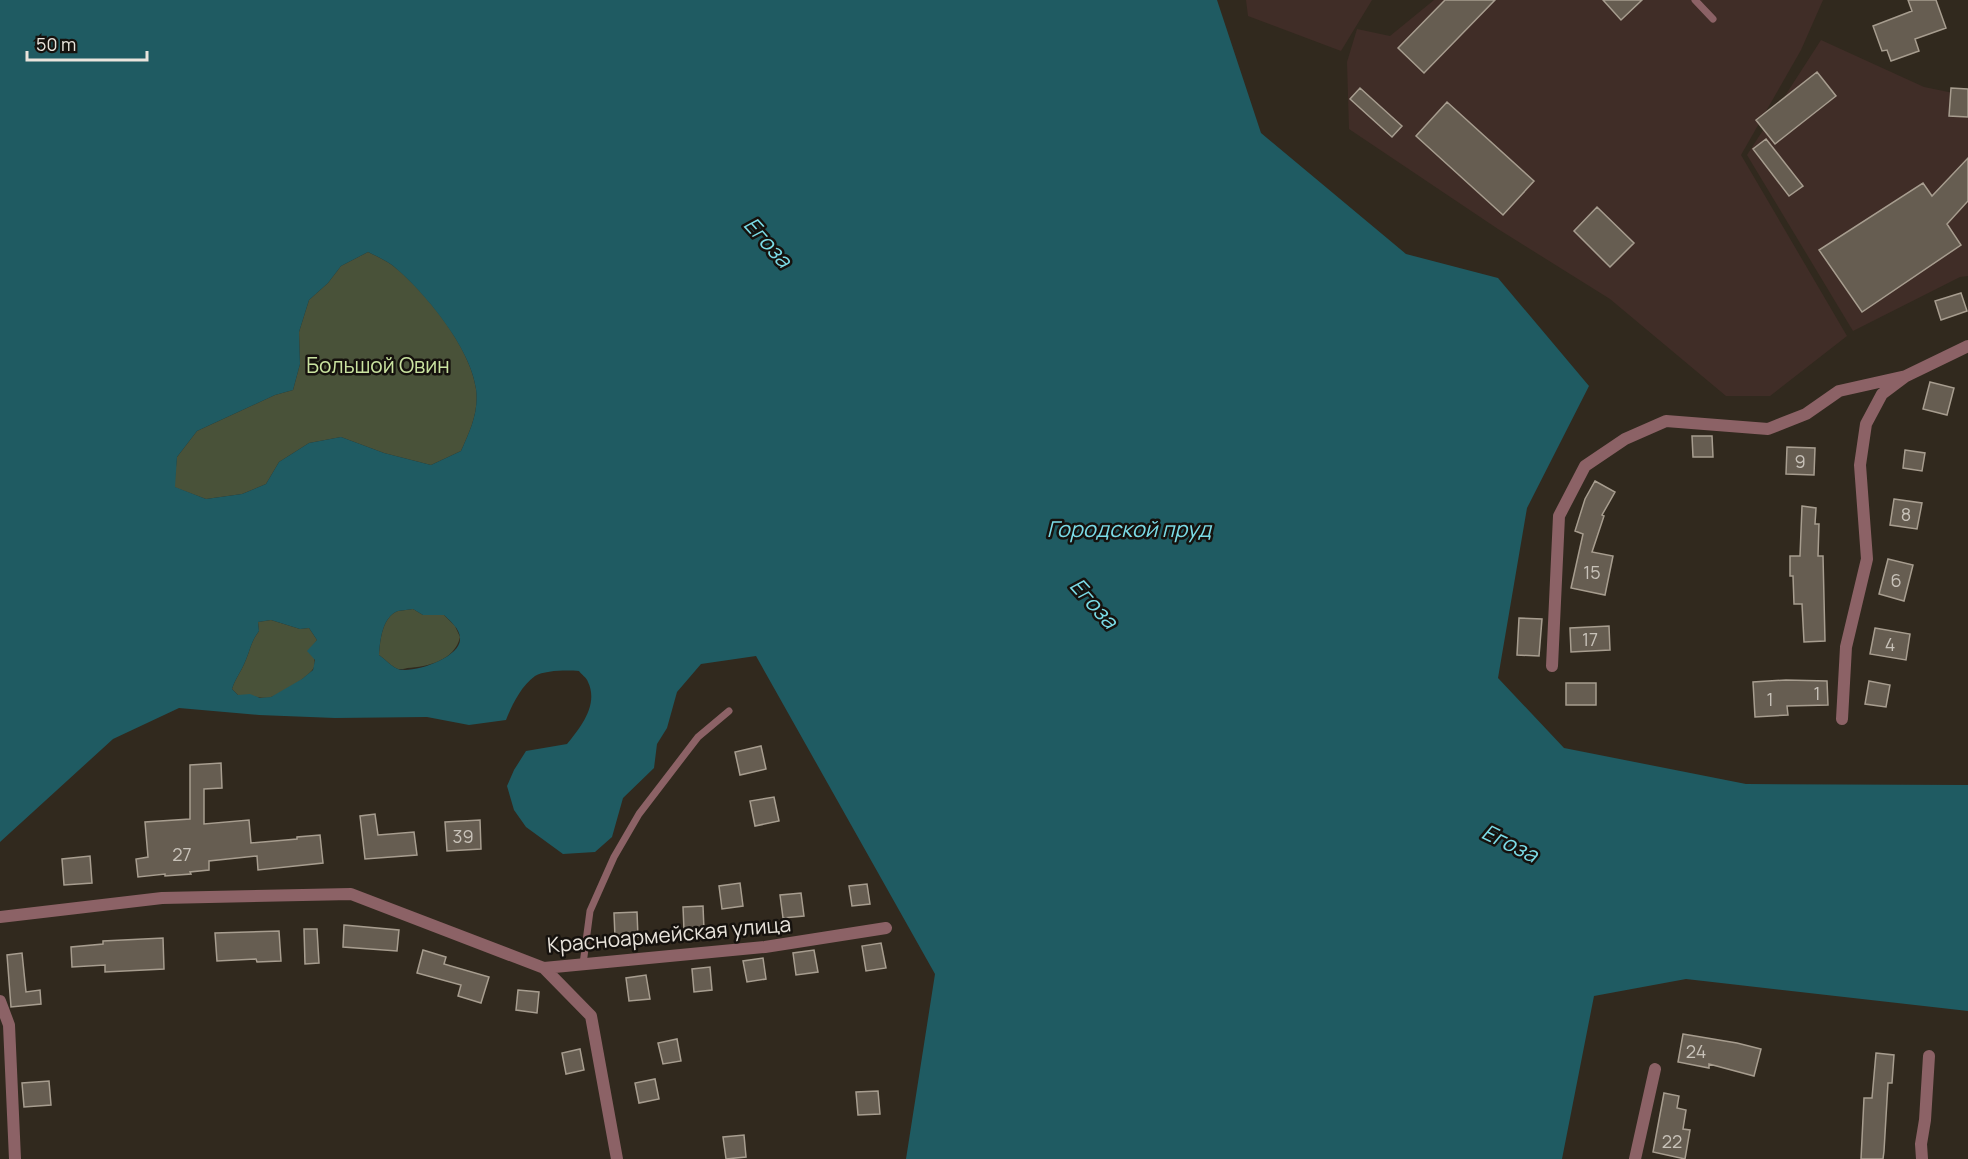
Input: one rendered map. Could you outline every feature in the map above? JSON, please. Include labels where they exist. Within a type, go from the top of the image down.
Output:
[{"type":"street","points":[[1842,719],[1846,647],[1867,559],[1860,465],[1866,424],[1882,394],[1906,376],[1968,346]]},
{"type":"street","points":[[1552,666],[1559,516],[1585,466],[1625,439],[1666,421],[1768,429],[1806,414],[1839,392],[1906,376]]},
{"type":"street","name":"Красноармейская улица","points":[[0,917],[162,898],[351,894],[544,968],[765,947],[886,928]]},
{"type":"street","points":[[544,968],[591,1016],[617,1159]]},
{"type":"street","points":[[0,1001],[9,1024],[15,1159]]},
{"type":"street","points":[[1923,1159],[1921,1144],[1925,1120],[1929,1056]]},
{"type":"street","points":[[1635,1159],[1655,1069]]},
{"type":"lane","points":[[1695,0],[1713,19]]},
{"type":"lane","points":[[583,964],[590,911],[619,848],[639,814],[674,766],[698,737],[729,711]]},
{"type":"shaded area","points":[[1246,0],[1372,0],[1341,51],[1248,16]]},
{"type":"shaded area","points":[[1434,0],[1823,0],[1801,50],[1741,155],[1847,336],[1770,396],[1726,396],[1610,299],[1498,229],[1349,129],[1347,62],[1357,29],[1390,36]]},
{"type":"shaded area","points":[[1821,40],[1924,87],[1968,96],[1968,276],[1960,277],[1853,331],[1747,155]]},
{"type":"green space","name":"Большой Овин","points":[[368,252],[392,265],[418,289],[456,338],[465,356],[472,373],[477,397],[473,421],[461,451],[431,465],[384,453],[341,437],[309,443],[279,462],[266,484],[242,494],[206,499],[174,487],[177,457],[197,431],[275,395],[293,390],[300,364],[299,332],[309,300],[328,283],[341,266]]},
{"type":"green space","points":[[413,609],[423,615],[444,615],[455,626],[460,637],[453,651],[440,661],[398,669],[379,655],[381,637],[388,618],[398,611]]},
{"type":"green space","points":[[271,620],[300,629],[309,628],[317,640],[311,648],[314,667],[301,680],[271,697],[238,695],[232,689],[259,631],[258,622]]},
{"type":"water","name":"Городской пруд","points":[[0,0],[1217,0],[1261,133],[1406,254],[1498,278],[1589,386],[1527,508],[1498,678],[1564,748],[1746,784],[1968,785],[1968,1011],[1686,979],[1594,996],[1562,1159],[906,1159],[935,974],[756,656],[701,664],[677,692],[667,728],[657,744],[654,768],[623,798],[612,837],[595,852],[563,854],[526,827],[514,810],[507,786],[526,751],[567,744],[577,731],[590,708],[591,699],[588,682],[579,671],[539,674],[521,690],[506,720],[469,725],[427,717],[335,718],[259,715],[179,708],[113,739],[0,842]],"holes":[[[368,252],[392,265],[405,276],[444,321],[465,356],[472,373],[477,397],[473,421],[461,451],[431,465],[384,453],[341,437],[309,443],[279,462],[266,484],[242,494],[206,499],[175,487],[177,457],[197,431],[275,395],[293,390],[300,364],[299,332],[309,300],[328,283],[341,266]],[[413,609],[423,615],[444,615],[458,631],[459,645],[445,657],[425,666],[405,670],[393,667],[379,655],[385,624],[388,618],[398,611]],[[271,620],[300,629],[309,628],[317,640],[307,651],[315,660],[313,670],[271,697],[238,695],[232,689],[259,631],[258,622]]]},
{"type":"building","points":[[1445,0],[1495,0],[1424,73],[1398,48]]},
{"type":"building","points":[[1603,0],[1642,0],[1621,20]]},
{"type":"building","points":[[1908,0],[1936,0],[1946,28],[1915,39],[1919,51],[1891,61],[1887,50],[1882,51],[1873,26],[1912,11]]},
{"type":"building","points":[[1817,72],[1836,96],[1775,144],[1756,120]]},
{"type":"building","points":[[1360,88],[1402,126],[1392,137],[1350,99]]},
{"type":"building","points":[[1951,88],[1968,89],[1968,117],[1949,116]]},
{"type":"building","points":[[1447,102],[1534,181],[1503,215],[1416,136]]},
{"type":"building","points":[[1766,139],[1803,186],[1789,196],[1753,149]]},
{"type":"building","points":[[1968,158],[1968,201],[1947,224],[1961,245],[1862,312],[1819,250],[1923,183],[1932,196]]},
{"type":"building","points":[[1597,207],[1634,243],[1610,267],[1574,231]]},
{"type":"building","points":[[1961,293],[1967,311],[1941,320],[1935,301]]},
{"type":"building","points":[[1930,382],[1954,388],[1947,415],[1923,409]]},
{"type":"building","points":[[1692,436],[1712,436],[1713,457],[1693,457]]},
{"type":"building","points":[[1787,447],[1815,448],[1814,475],[1786,474]]},
{"type":"building","points":[[1905,450],[1925,453],[1922,471],[1903,468]]},
{"type":"building","points":[[1595,481],[1615,492],[1602,515],[1604,516],[1592,552],[1613,556],[1605,595],[1571,588],[1583,534],[1575,531],[1585,499]]},
{"type":"building","points":[[1894,499],[1922,503],[1917,529],[1890,525]]},
{"type":"building","points":[[1802,506],[1816,508],[1815,524],[1819,524],[1818,556],[1823,556],[1825,641],[1804,642],[1802,604],[1794,604],[1790,556],[1800,556]]},
{"type":"building","points":[[1888,559],[1913,565],[1904,601],[1879,594]]},
{"type":"building","points":[[1519,618],[1542,619],[1539,656],[1517,655]]},
{"type":"building","points":[[1609,626],[1610,650],[1571,652],[1570,628]]},
{"type":"building","points":[[1875,628],[1910,634],[1906,660],[1870,654]]},
{"type":"building","points":[[1827,681],[1828,705],[1787,706],[1788,715],[1755,717],[1753,682]]},
{"type":"building","points":[[1869,681],[1890,685],[1886,707],[1865,704]]},
{"type":"building","points":[[1566,683],[1596,683],[1596,705],[1566,705]]},
{"type":"building","points":[[761,746],[766,769],[740,775],[735,752]]},
{"type":"building","points":[[221,763],[222,788],[204,789],[204,824],[249,820],[251,843],[320,835],[323,863],[258,870],[257,856],[209,861],[209,870],[190,872],[191,874],[138,877],[136,859],[148,857],[145,822],[190,819],[190,765]]},
{"type":"building","points":[[774,797],[779,821],[755,826],[750,801]]},
{"type":"building","points":[[375,814],[378,835],[414,832],[417,855],[365,859],[360,816]]},
{"type":"building","points":[[480,820],[481,849],[447,851],[445,822]]},
{"type":"building","points":[[90,856],[92,883],[64,885],[62,859]]},
{"type":"building","points":[[740,883],[743,906],[722,909],[719,886]]},
{"type":"building","points":[[867,884],[870,904],[852,906],[849,886]]},
{"type":"building","points":[[801,893],[804,916],[783,918],[780,895]]},
{"type":"building","points":[[703,906],[704,930],[684,931],[683,907]]},
{"type":"building","points":[[637,912],[638,937],[615,937],[614,913]]},
{"type":"building","points":[[344,925],[399,930],[397,951],[343,947]]},
{"type":"building","points":[[304,929],[317,929],[319,963],[305,964]]},
{"type":"building","points":[[279,931],[281,961],[257,962],[256,959],[217,961],[215,933]]},
{"type":"building","points":[[163,938],[164,969],[105,972],[105,965],[72,967],[71,947],[103,944],[103,941]]},
{"type":"building","points":[[881,943],[886,968],[866,971],[862,946]]},
{"type":"building","points":[[423,950],[446,957],[444,964],[489,977],[481,1003],[458,996],[461,985],[417,973]]},
{"type":"building","points":[[814,950],[818,972],[796,975],[793,953]]},
{"type":"building","points":[[22,953],[26,992],[40,990],[41,1004],[11,1007],[7,955]]},
{"type":"building","points":[[763,958],[766,979],[747,982],[743,961]]},
{"type":"building","points":[[710,967],[712,990],[694,992],[692,969]]},
{"type":"building","points":[[646,975],[650,999],[629,1001],[626,978]]},
{"type":"building","points":[[518,990],[539,992],[537,1013],[516,1010]]},
{"type":"building","points":[[1683,1034],[1761,1049],[1754,1076],[1709,1064],[1709,1068],[1678,1062]]},
{"type":"building","points":[[677,1039],[681,1061],[663,1064],[658,1043]]},
{"type":"building","points":[[580,1049],[584,1070],[566,1074],[562,1053]]},
{"type":"building","points":[[1876,1053],[1894,1055],[1892,1083],[1888,1083],[1883,1159],[1861,1159],[1864,1098],[1872,1098]]},
{"type":"building","points":[[655,1079],[659,1099],[639,1103],[635,1083]]},
{"type":"building","points":[[49,1081],[51,1105],[24,1107],[22,1083]]},
{"type":"building","points":[[878,1091],[880,1114],[858,1115],[856,1092]]},
{"type":"building","points":[[1664,1093],[1679,1096],[1677,1108],[1686,1110],[1683,1129],[1690,1130],[1685,1159],[1653,1152]]},
{"type":"building","points":[[744,1135],[746,1157],[726,1159],[723,1137]]},
{"type":"water label","name":"Егоза","points":[[768,242]]},
{"type":"water label","name":"Егоза","points":[[1094,603]]},
{"type":"water label","name":"Егоза","points":[[1510,843]]}]
